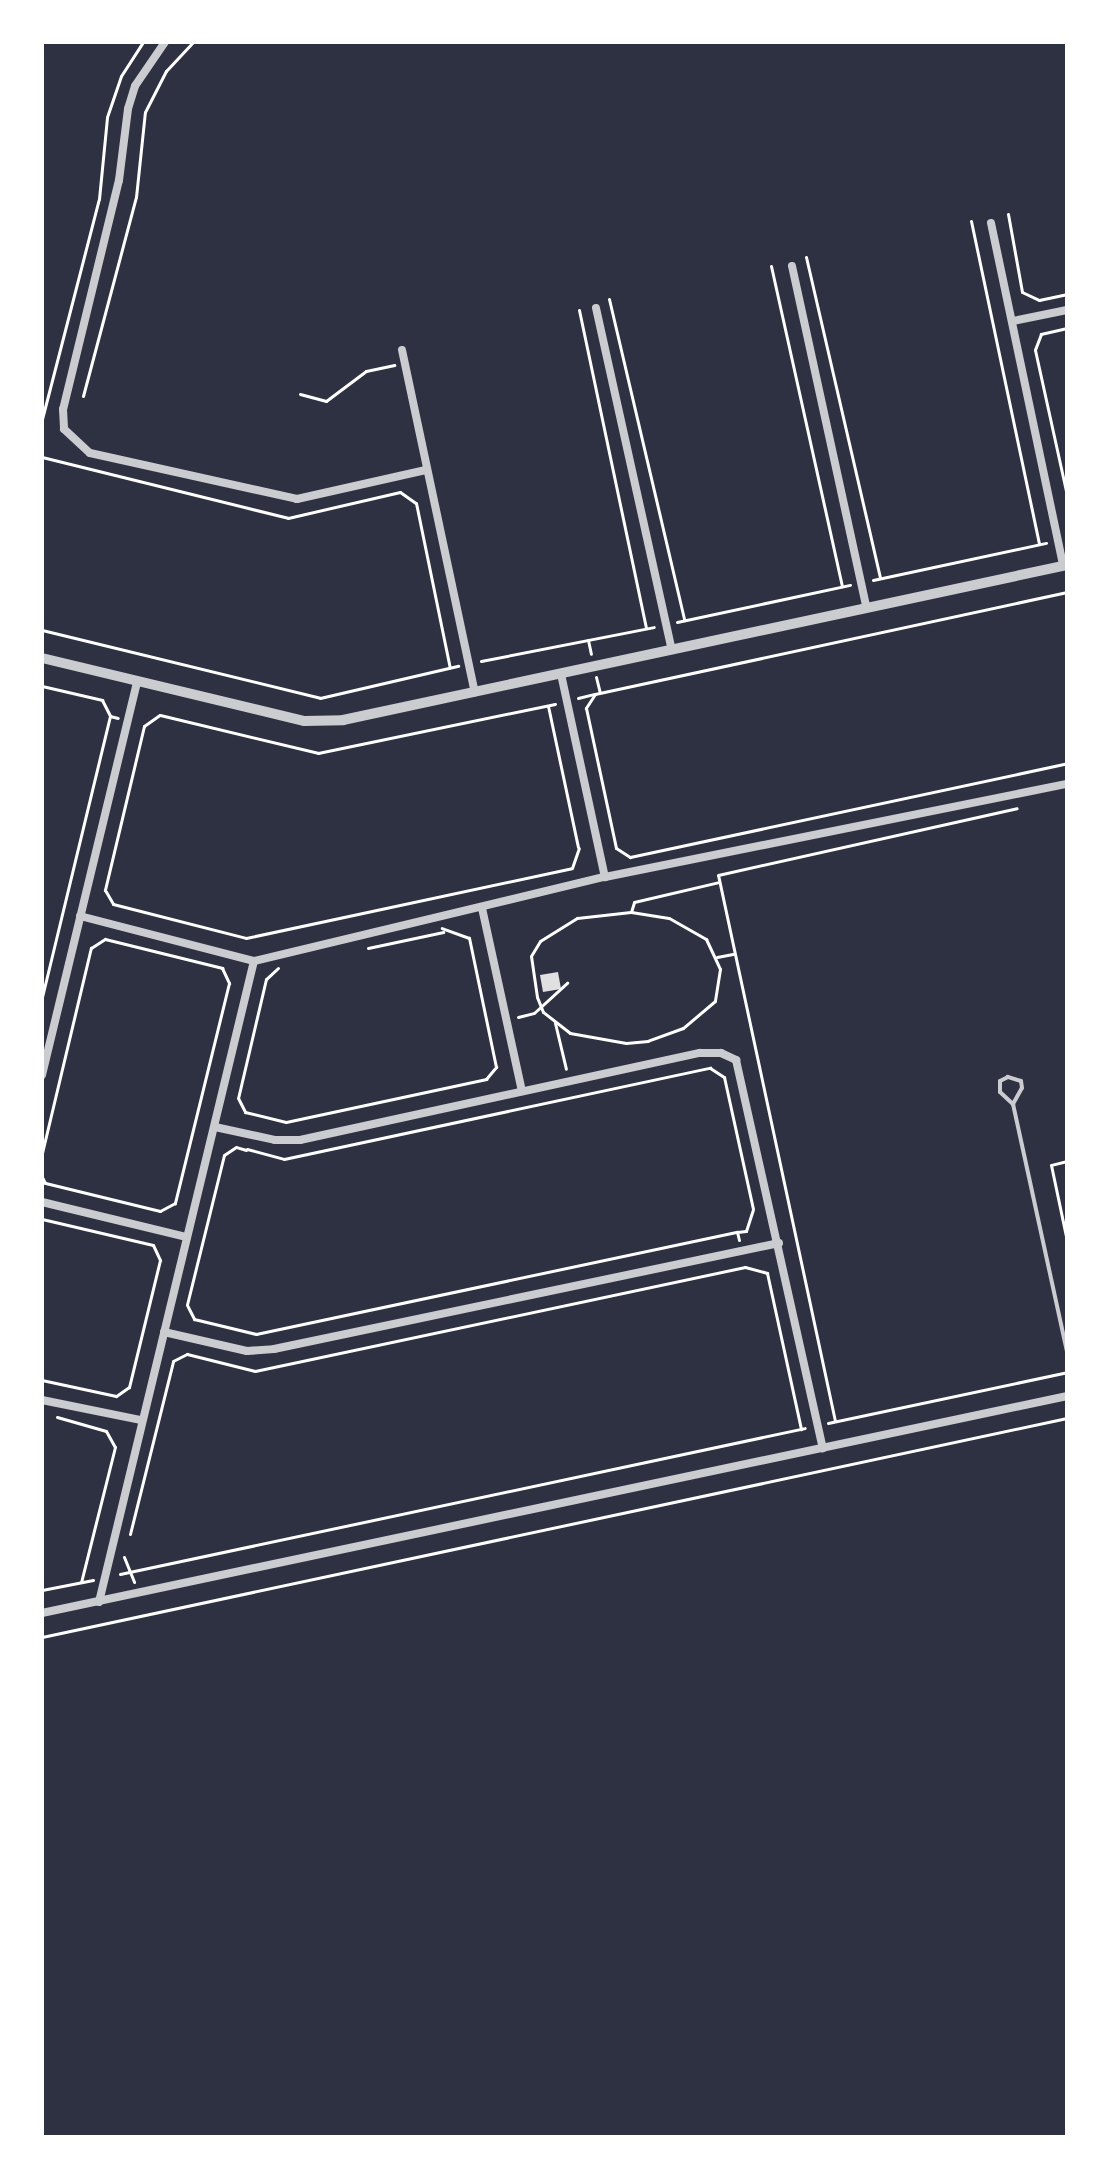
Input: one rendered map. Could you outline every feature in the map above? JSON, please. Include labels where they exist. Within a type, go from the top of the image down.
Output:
[{"type":"street","points":[[165,42],[135,86],[128,109],[119,180],[63,409],[64,429],[90,453],[297,499],[426,470]]},
{"type":"street","points":[[42,658],[304,721],[343,720],[1065,564],[991,223]]},
{"type":"street","points":[[792,266],[866,606]]},
{"type":"street","points":[[596,308],[671,647]]},
{"type":"street","points":[[1013,321],[1067,310]]},
{"type":"street","points":[[402,350],[475,692]]},
{"type":"street","points":[[561,674],[605,877]]},
{"type":"street","points":[[42,1075],[137,682]]},
{"type":"street","points":[[80,916],[254,961],[605,877],[1067,784]]},
{"type":"street","points":[[482,908],[522,1091]]},
{"type":"street","points":[[99,1602],[140,1420],[254,961]]},
{"type":"street","points":[[215,1127],[300,1140],[700,1053],[721,1053],[736,1060],[771,1205],[823,1448]]},
{"type":"street","points":[[42,1202],[187,1237]]},
{"type":"street","points":[[164,1332],[247,1351],[274,1349],[779,1243]]},
{"type":"street","points":[[42,1613],[1067,1396]]},
{"type":"street","points":[[42,1400],[140,1420]]},
{"type":"lane","points":[[1013,1104],[1022,1088],[1021,1081],[1008,1077],[1000,1081],[1000,1092],[1013,1104],[1067,1351]]},
{"type":"path","points":[[42,419],[99,199],[107,117],[121,76],[143,42]]},
{"type":"path","points":[[83,396],[136,197],[145,112],[166,71],[193,42]]},
{"type":"path","points":[[1008,214],[1022,292],[1039,300],[1067,294]]},
{"type":"path","points":[[806,257],[880,578],[1039,544],[971,221]]},
{"type":"path","points":[[609,299],[684,620],[842,586],[771,266]]},
{"type":"path","points":[[42,630],[320,698],[468,664],[647,629],[579,310]]},
{"type":"path","points":[[1067,328],[1041,334],[1035,350],[1067,495]]},
{"type":"path","points":[[300,394],[326,401],[366,371],[405,363]]},
{"type":"path","points":[[42,457],[288,518],[400,492],[416,503],[450,668]]},
{"type":"path","points":[[1067,592],[595,694],[586,708],[616,848],[630,857],[1067,763]]},
{"type":"path","points":[[144,726],[105,890],[113,904],[246,938],[572,868],[579,848],[548,706]]},
{"type":"path","points":[[42,997],[110,716]]},
{"type":"path","points":[[835,1421],[718,875],[1032,805]]},
{"type":"path","points":[[579,848],[614,840]]},
{"type":"path","points":[[631,912],[634,902],[719,882]]},
{"type":"path","points":[[434,898],[443,932]]},
{"type":"path","points":[[631,912],[649,912],[693,930],[717,957],[721,980],[715,1001],[669,1036],[626,1043],[587,1038],[555,1023],[541,1007],[531,977],[531,956],[540,941],[577,918],[631,912]]},
{"type":"path","points":[[279,967],[266,979],[238,1098],[245,1112],[286,1122],[486,1079],[496,1067],[469,938],[455,930],[354,951]]},
{"type":"path","points":[[42,1153],[91,948],[105,939],[222,968],[229,983],[175,1203],[160,1211],[45,1183],[42,1177]]},
{"type":"path","points":[[717,957],[734,954]]},
{"type":"path","points":[[506,1020],[541,1007],[567,983]]},
{"type":"path","points":[[555,1023],[569,1081]]},
{"type":"path","points":[[710,1068],[724,1077],[755,1217],[746,1231],[256,1334],[194,1319],[187,1305],[224,1155],[236,1147],[246,1150],[284,1159],[710,1068]]},
{"type":"path","points":[[246,1150],[253,1114]]},
{"type":"path","points":[[1067,1161],[1051,1165],[1067,1241]]},
{"type":"path","points":[[753,1209],[771,1205]]},
{"type":"path","points":[[42,1219],[153,1245],[160,1260],[129,1387],[116,1396],[42,1380]]},
{"type":"path","points":[[737,1232],[745,1267]]},
{"type":"path","points":[[132,1571],[123,1560],[166,1388],[173,1361],[187,1354],[255,1371],[745,1267],[767,1273],[801,1429]]},
{"type":"path","points":[[42,1590],[1067,1372]]},
{"type":"path","points":[[46,1414],[106,1431],[115,1447],[81,1582]]},
{"type":"path","points":[[42,1637],[1067,1418]]},
{"type":"building","points":[[558,972],[561,989],[543,992],[540,975]]}]
